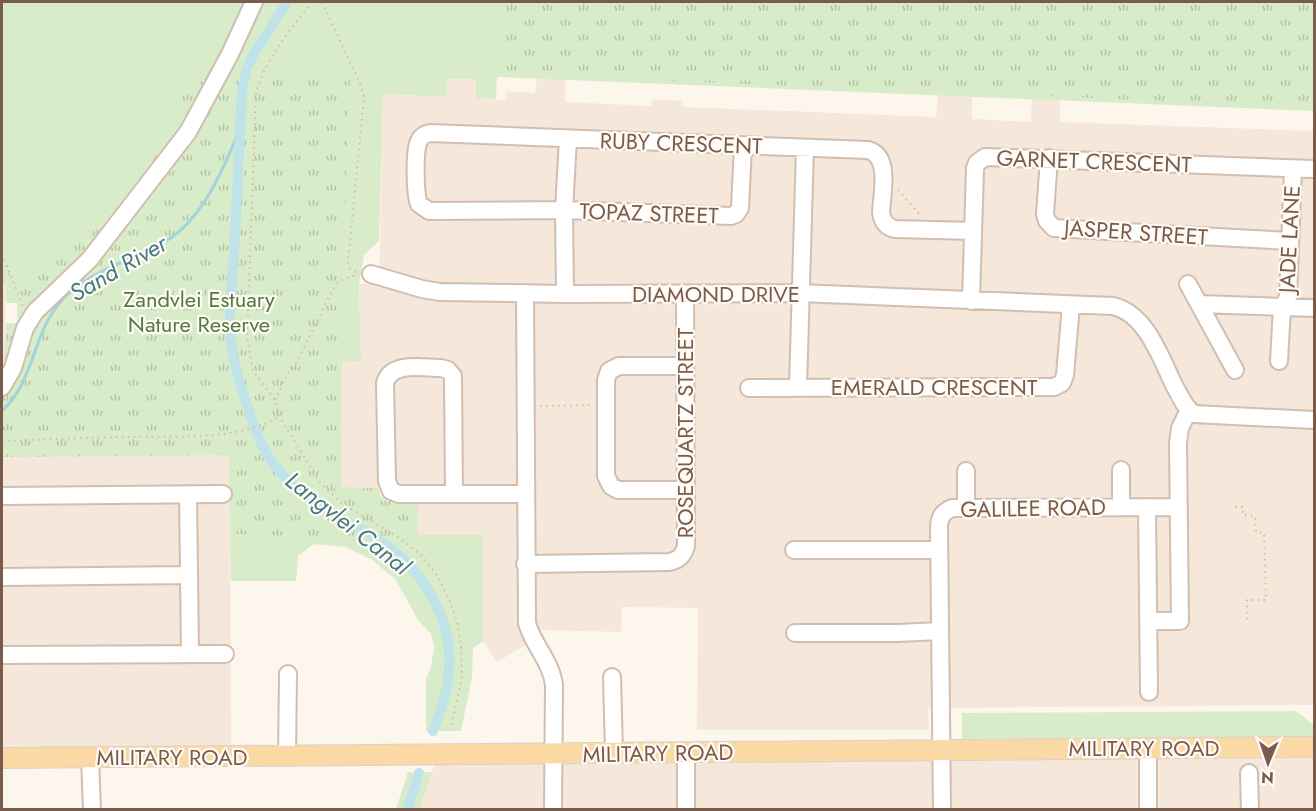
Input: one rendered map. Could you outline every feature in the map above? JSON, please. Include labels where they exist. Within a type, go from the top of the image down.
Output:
[{"type":"main road","name":"MILITARY ROAD","points":[[2,758],[1314,747]]},
{"type":"street","points":[[2,387],[13,368],[30,319],[45,301],[90,259],[175,152],[201,113],[254,2]]},
{"type":"street","name":"TOPAZ STREET","points":[[568,139],[430,133],[423,136],[417,147],[416,195],[418,204],[427,210],[564,210],[731,216],[736,214],[740,208],[744,146]]},
{"type":"street","name":"RUBY CRESCENT","points":[[565,294],[564,210],[568,139],[868,150],[874,152],[880,159],[883,168],[881,212],[883,221],[892,228],[926,230]]},
{"type":"street","points":[[800,293],[805,148]]},
{"type":"street","name":"GARNET CRESCENT","points":[[971,301],[975,168],[977,163],[989,156],[1314,169]]},
{"type":"street","name":"JASPER STREET","points":[[1049,158],[1045,214],[1047,221],[1054,228],[1290,241]]},
{"type":"street","name":"JADE LANE","points":[[1279,361],[1282,308],[1288,297],[1293,169]]},
{"type":"street","points":[[926,230],[973,231]]},
{"type":"street","name":"DIAMOND DRIVE","points":[[371,274],[440,292],[800,293],[1113,306],[1134,315],[1144,327],[1189,410]]},
{"type":"street","points":[[1188,284],[1235,370]]},
{"type":"street","points":[[525,293],[527,623],[529,631],[550,666],[554,685],[553,810]]},
{"type":"street","name":"EMERALD CRESCENT","points":[[798,387],[800,293]]},
{"type":"street","name":"ROSEQUARTZ STREET","points":[[525,564],[669,562],[681,557],[686,546],[685,294]]},
{"type":"street","points":[[1199,304],[1314,308]]},
{"type":"street","name":"EMERALD CRESCENT","points":[[749,387],[1057,386],[1064,381],[1067,367],[1071,305]]},
{"type":"street","points":[[685,366],[613,368],[608,373],[606,380],[606,476],[611,486],[618,490],[686,490]]},
{"type":"street","points":[[454,494],[453,376],[448,370],[441,368],[395,370],[388,374],[386,383],[388,488],[399,494],[454,494],[525,494]]},
{"type":"street","points":[[1148,621],[1180,621],[1179,434],[1189,410],[1202,416],[1314,420]]},
{"type":"street","points":[[1121,470],[1121,507]]},
{"type":"street","points":[[966,471],[966,508]]},
{"type":"street","points":[[2,496],[223,494]]},
{"type":"street","points":[[188,495],[190,653]]},
{"type":"street","points":[[1147,507],[1149,692]]},
{"type":"street","name":"GALILEE ROAD","points":[[942,810],[939,550],[940,518],[944,512],[952,508],[1179,507]]},
{"type":"street","points":[[794,550],[939,550]]},
{"type":"street","points":[[2,577],[189,575]]},
{"type":"street","points":[[795,633],[939,631]]},
{"type":"street","points":[[2,656],[225,654]]},
{"type":"street","points":[[287,756],[288,674]]},
{"type":"street","points":[[612,677],[614,753]]},
{"type":"street","points":[[1148,748],[1148,810]]},
{"type":"street","points":[[686,752],[686,810]]},
{"type":"street","points":[[90,757],[92,810]]},
{"type":"street","points":[[1249,773],[1250,810]]},
{"type":"path","points":[[312,2],[269,60],[256,94],[247,337],[253,371],[275,400],[279,416],[312,472],[332,496],[398,537],[421,555],[437,575],[457,622],[461,647],[462,678],[451,727]]},
{"type":"path","points":[[275,400],[287,375],[297,362],[330,293],[339,281],[361,274],[354,273],[348,263],[364,98],[362,86],[322,2]]},
{"type":"path","points":[[896,189],[926,220],[926,230]]},
{"type":"path","points":[[2,254],[30,319]]},
{"type":"path","points":[[2,275],[12,274]]},
{"type":"path","points":[[525,406],[606,405]]},
{"type":"path","points":[[2,441],[219,434],[259,426],[279,416]]},
{"type":"path","points":[[1235,507],[1243,507],[1243,515],[1255,516],[1256,532],[1264,533],[1266,600],[1247,600],[1247,622]]},
{"type":"shaded area","points":[[537,76],[565,77],[565,102],[651,106],[652,99],[683,101],[683,107],[936,117],[938,93],[972,94],[972,119],[1031,122],[1032,96],[1060,98],[1060,122],[1314,131],[1314,705],[928,708],[929,730],[697,730],[698,608],[622,607],[621,632],[540,630],[526,645],[497,662],[483,641],[483,535],[418,535],[418,494],[388,488],[341,488],[342,362],[361,361],[359,284],[379,283],[383,94],[446,97],[448,79],[476,79],[476,98],[505,100],[506,91],[535,93]]},
{"type":"shaded area","points":[[2,285],[6,286],[5,366],[2,375]]},
{"type":"shaded area","points":[[230,455],[231,756],[2,758],[2,457]]},
{"type":"shaded area","points":[[1314,747],[1314,809],[420,810],[438,753]]},
{"type":"green space","points":[[2,2],[1314,2],[1314,111],[497,77],[496,99],[476,98],[476,79],[448,79],[446,97],[383,94],[379,241],[364,255],[359,284],[361,361],[342,362],[341,487],[379,488],[380,496],[386,501],[418,502],[418,535],[483,535],[483,641],[473,648],[472,677],[461,731],[426,731],[426,678],[431,668],[434,647],[431,634],[418,620],[396,580],[371,559],[345,547],[314,544],[298,556],[296,581],[231,581],[229,455],[2,457],[5,366],[18,323],[17,303],[6,303],[6,286],[2,285]]},
{"type":"green space","points":[[501,2],[1314,2],[1314,107],[497,74]]},
{"type":"green space","name":"Zandvlei Estuary Nature Reserve","points":[[192,68],[350,75],[335,489],[379,488],[380,496],[386,501],[418,502],[416,540],[234,534],[229,455],[2,457],[2,377],[6,323],[18,323],[17,303],[6,303],[6,286],[129,186],[167,143]]},
{"type":"green space","points":[[1296,711],[1314,725],[1314,737],[962,739],[962,713]]},
{"type":"green space","points":[[408,772],[432,772],[420,809],[396,809]]},
{"type":"waterway","name":"Langvlei Canal","points":[[287,2],[253,55],[246,71],[242,90],[230,308],[230,329],[235,363],[245,401],[258,436],[268,456],[280,472],[309,498],[395,551],[409,565],[432,596],[446,632],[449,651],[447,686],[433,731]]},
{"type":"waterway","name":"Sand River","points":[[2,411],[21,386],[45,327],[62,300],[86,280],[169,239],[193,218],[212,189],[240,129]]},
{"type":"waterway","name":"Langvlei Canal","points":[[407,810],[419,773]]}]
